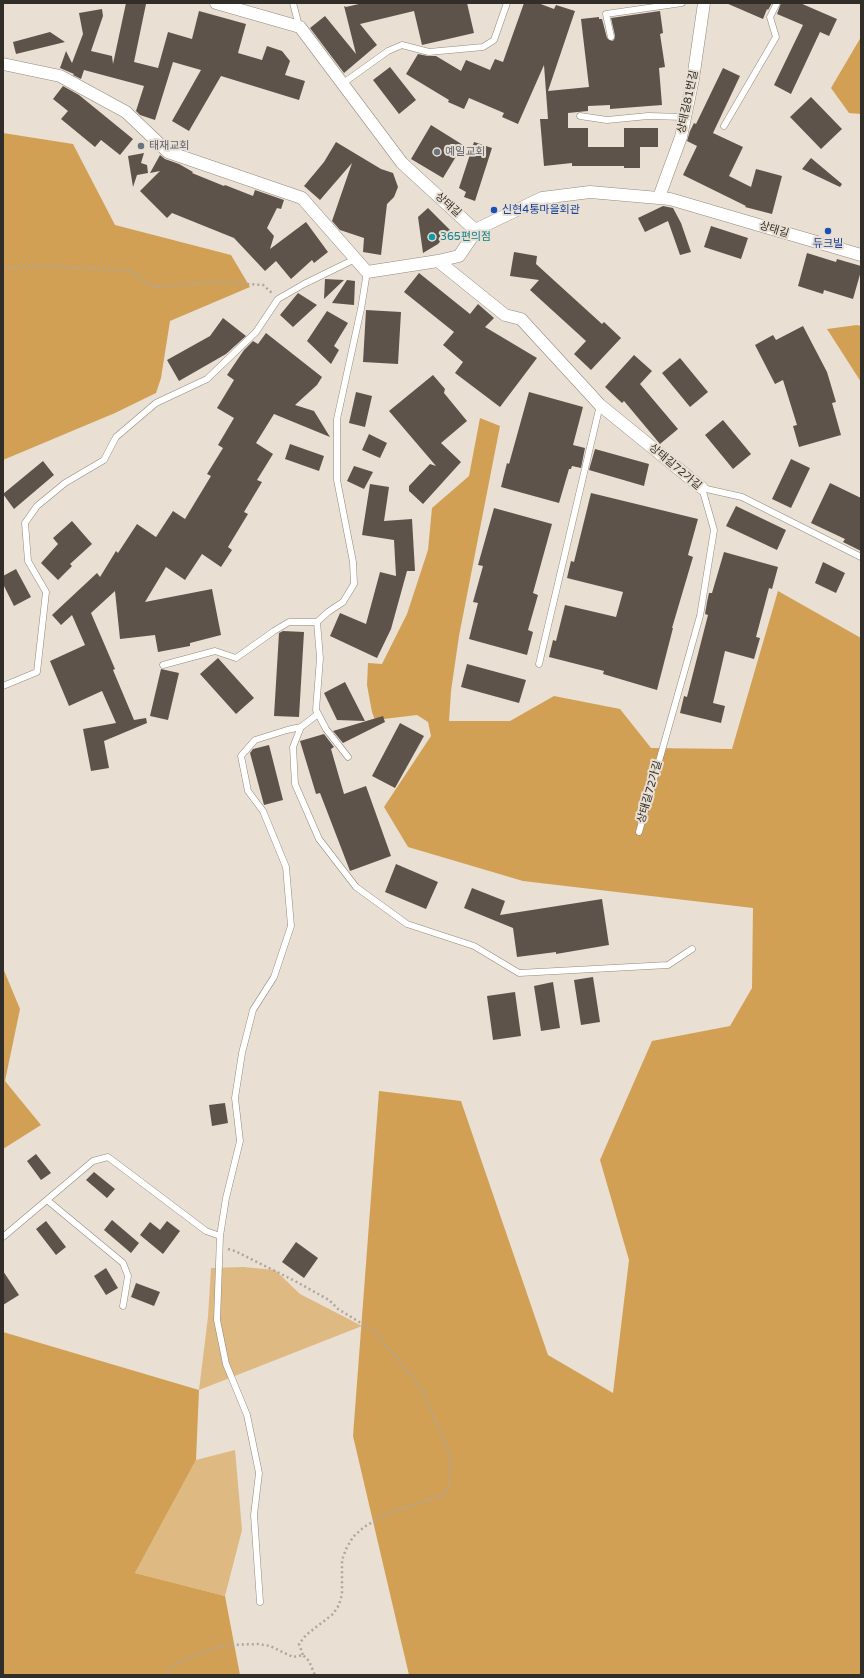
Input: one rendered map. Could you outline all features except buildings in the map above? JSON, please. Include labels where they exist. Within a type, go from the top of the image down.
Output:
[{"type":"street","points":[[216,3],[300,27]]},
{"type":"street","name":"상태길81번길","points":[[659,197],[681,137],[693,79],[704,3]]},
{"type":"street","name":"상태길","points":[[300,27],[402,163],[475,230],[542,198],[590,192],[670,199],[861,255]]},
{"type":"street","points":[[3,64],[60,76],[126,112],[168,152],[302,198],[367,272],[438,261],[459,256],[475,230]]},
{"type":"street","name":"상태길72가길","points":[[438,261],[504,315],[521,319],[600,405],[702,488]]},
{"type":"lane","points":[[294,3],[300,27]]},
{"type":"lane","points":[[342,84],[388,51],[402,45],[429,52],[483,47],[494,40],[507,3]]},
{"type":"lane","points":[[611,37],[606,14],[682,3]]},
{"type":"lane","points":[[724,126],[776,37],[770,17],[777,3]]},
{"type":"lane","points":[[580,116],[607,120],[648,116],[685,117]]},
{"type":"lane","points":[[3,686],[37,672],[46,592],[28,561],[25,522],[37,506],[65,484],[104,460],[116,437],[156,403],[207,379],[256,332],[278,299],[304,284],[355,259]]},
{"type":"lane","points":[[163,665],[214,652],[236,658],[289,622],[317,622],[328,612],[343,602],[354,584],[353,562],[337,480],[337,419],[361,309],[367,272]]},
{"type":"lane","points":[[539,664],[600,405]]},
{"type":"lane","points":[[702,488],[742,497],[861,557]]},
{"type":"lane","name":"상태길72가길","points":[[639,832],[700,616],[714,530],[702,488]]},
{"type":"lane","points":[[317,622],[320,658],[316,710],[326,729],[348,757]]},
{"type":"lane","points":[[260,1602],[254,1515],[259,1472],[246,1415],[226,1364],[217,1320],[221,1248],[220,1236],[226,1198],[240,1141],[235,1098],[242,1053],[254,1010],[274,977],[291,926],[286,868],[263,811],[248,791],[240,756],[255,740],[301,727],[318,714]]},
{"type":"lane","points":[[301,727],[293,747],[295,784],[319,839],[356,887],[407,924],[474,946],[519,973],[668,965],[692,949]]},
{"type":"lane","points":[[3,1237],[93,1161],[108,1157],[206,1231],[220,1236]]},
{"type":"lane","points":[[47,1200],[123,1263],[128,1276],[123,1306]]},
{"type":"path","points":[[3,268],[50,266],[131,271],[153,287],[215,282],[262,285],[278,299]]},
{"type":"path","points":[[221,1248],[235,1251],[295,1281],[329,1300],[338,1309],[374,1331],[420,1386],[444,1439],[451,1459],[450,1482],[444,1494],[386,1514],[364,1527],[354,1537],[342,1560],[342,1594],[340,1605],[332,1614],[306,1635],[299,1644],[303,1655],[309,1661],[315,1675]]},
{"type":"path","points":[[165,1675],[177,1663],[190,1656],[217,1647],[258,1644],[270,1646],[293,1657],[303,1655]]},
{"type":"shaded area","points":[[861,37],[861,114],[849,113],[831,88]]},
{"type":"shaded area","points":[[3,133],[73,144],[115,225],[231,255],[250,287],[170,321],[161,378],[156,393],[115,413],[3,460]]},
{"type":"shaded area","points":[[857,325],[861,326],[861,382],[827,329]]},
{"type":"shaded area","points":[[480,418],[500,426],[459,636],[451,691],[449,721],[510,721],[554,696],[620,709],[651,748],[732,749],[778,591],[861,638],[861,1675],[409,1675],[353,1436],[379,1091],[461,1101],[548,1355],[613,1393],[629,1260],[600,1160],[652,1041],[730,1026],[752,988],[753,908],[523,881],[408,847],[384,807],[431,736],[428,722],[417,715],[375,720],[367,685],[368,663],[382,664],[407,614],[428,550],[432,508],[469,476]]},
{"type":"shaded area","points":[[3,968],[20,1009],[5,1081],[41,1125],[3,1149]]},
{"type":"shaded area","points":[[243,1267],[275,1270],[300,1294],[362,1326],[199,1390],[208,1317],[211,1268]]},
{"type":"shaded area","points":[[3,1332],[199,1390],[196,1460],[135,1573],[225,1596],[240,1675],[3,1675]]},
{"type":"shaded area","points":[[235,1450],[242,1530],[225,1596],[135,1573],[196,1460]]},
{"type":"place","name":"태재교회","points":[[141,146]]},
{"type":"place","name":"예일교회","points":[[437,152]]},
{"type":"place","name":"신현4통마을회관","points":[[494,210]]},
{"type":"place","name":"듀크빌","points":[[828,231]]},
{"type":"place","name":"365편의점","points":[[432,237]]}]
